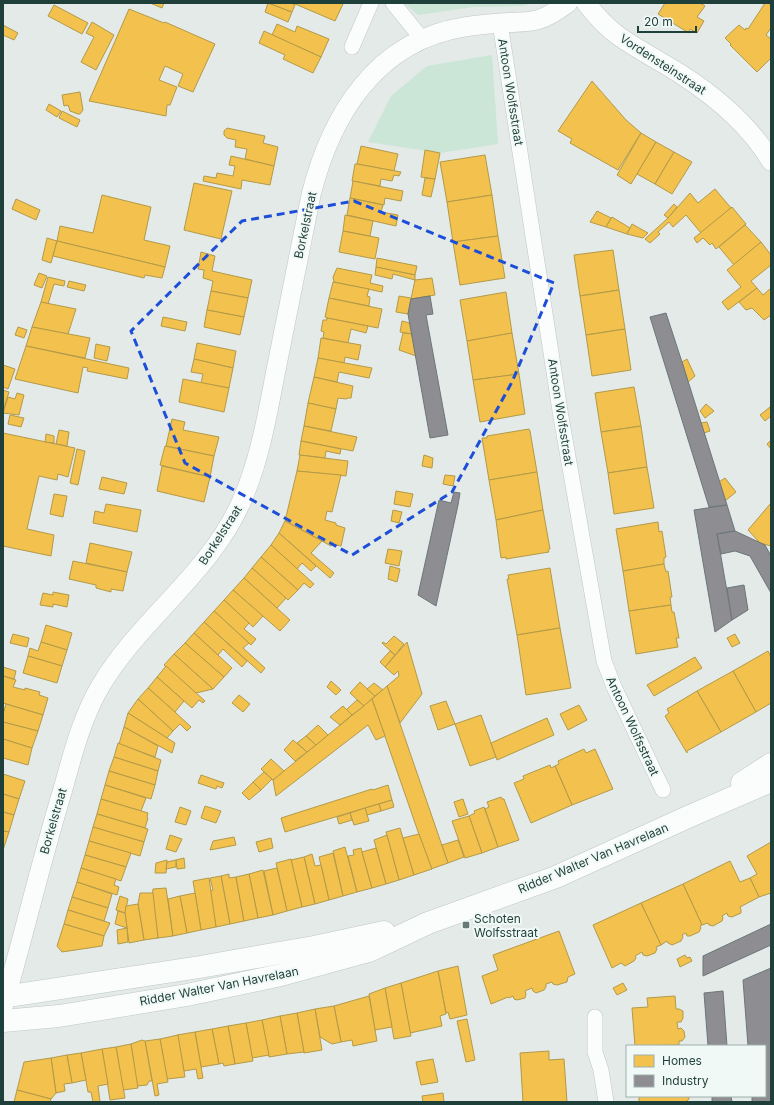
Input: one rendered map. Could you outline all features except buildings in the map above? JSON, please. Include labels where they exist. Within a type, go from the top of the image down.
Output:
[{"type":"main road","name":"Ridder Walter Van Havrelaan","points":[[690,816],[771,764]]},
{"type":"main road","name":"Ridder Walter Van Havrelaan","points":[[3,1021],[59,1016],[172,997],[281,975],[369,950],[428,923],[556,877],[771,781]]},
{"type":"main road","name":"Ridder Walter Van Havrelaan","points":[[4,1000],[314,947],[428,923]]},
{"type":"street","points":[[352,47],[371,3]]},
{"type":"street","points":[[393,3],[423,40]]},
{"type":"street","name":"Borkelstraat","points":[[4,1000],[46,842],[80,729],[101,686],[114,666],[208,558],[231,523],[250,482],[264,430],[311,195],[317,170],[335,127],[358,90],[373,73],[406,49],[423,40],[452,29],[536,20],[550,15],[568,3]]},
{"type":"street","name":"Vordensteinstraat","points":[[586,3],[598,18],[620,37],[681,74],[699,86],[718,102],[745,127],[758,142],[771,161]]},
{"type":"street","name":"Antoon Wolfsstraat","points":[[500,23],[561,417],[604,661],[614,687],[662,790]]},
{"type":"street","points":[[595,1017],[595,1052],[601,1070],[606,1102]]},
{"type":"highlighted area","points":[[354,201],[554,283],[512,382],[452,492],[352,555],[185,463],[131,331],[242,221]]},
{"type":"green space","points":[[404,3],[533,3],[521,6],[474,7],[418,15]]},
{"type":"green space","points":[[492,55],[498,144],[440,153],[368,142],[391,96],[427,66]]},
{"type":"place","name":"Schoten Wolfsstraat","points":[[466,925]]}]
